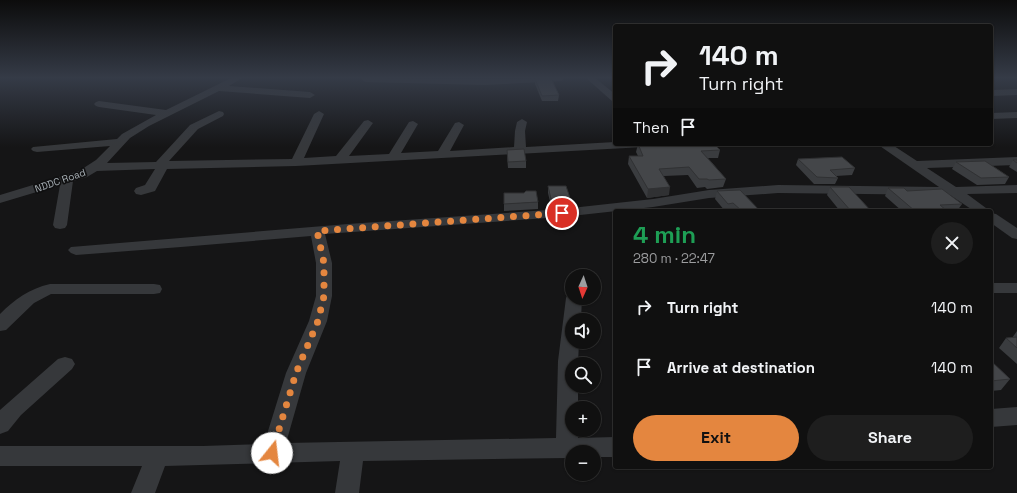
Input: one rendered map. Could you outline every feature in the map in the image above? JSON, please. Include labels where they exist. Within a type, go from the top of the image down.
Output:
[{"type":"street","name":"NDDC Road","points":[[0,199],[83,174],[100,163],[126,136],[145,124],[192,101]]},
{"type":"street","points":[[99,104],[167,113]]},
{"type":"street","points":[[141,191],[150,188],[161,166],[194,127],[219,114]]},
{"type":"street","points":[[296,162],[319,114]]},
{"type":"street","points":[[993,116],[1017,115]]},
{"type":"street","points":[[520,149],[520,131],[522,122]]},
{"type":"street","points":[[340,159],[368,123]]},
{"type":"street","points":[[393,156],[413,124]]},
{"type":"street","points":[[442,154],[459,124]]},
{"type":"street","points":[[37,148],[120,142]]},
{"type":"street","points":[[93,168],[296,162],[613,145]]},
{"type":"street","points":[[886,146],[980,209]]},
{"type":"street","points":[[916,165],[1017,161]]},
{"type":"street","points":[[60,224],[67,179]]},
{"type":"street","points":[[76,250],[131,248],[317,231],[562,213],[653,203],[709,194],[778,189],[954,191],[1017,189]]},
{"type":"street","points":[[993,218],[1017,236]]},
{"type":"street","points":[[272,453],[296,373],[318,321],[324,296],[324,263],[317,231]]},
{"type":"street","points":[[993,288],[1017,288]]},
{"type":"street","points":[[0,325],[25,300],[39,292],[50,289],[154,289]]},
{"type":"street","points":[[568,445],[568,361],[573,305]]},
{"type":"street","points":[[0,425],[14,409],[65,364]]},
{"type":"street","points":[[993,418],[1017,416]]},
{"type":"street","points":[[601,447],[613,447]]},
{"type":"street","points":[[0,456],[158,456],[565,448]]},
{"type":"street","points":[[347,493],[354,451]]},
{"type":"street","points":[[143,493],[158,456]]},
{"type":"building","points":[[639,146],[716,146],[720,150],[701,151],[726,179],[699,179],[689,167],[659,169],[670,187],[648,189],[629,156],[643,156]]},
{"type":"building","points":[[524,149],[526,161],[508,162],[507,150]]},
{"type":"building","points":[[842,157],[855,168],[830,170],[838,178],[817,177],[798,159]]},
{"type":"building","points":[[985,161],[1009,177],[981,178],[956,162]]},
{"type":"building","points":[[548,186],[566,186],[570,198],[551,199]]},
{"type":"building","points":[[830,187],[849,187],[869,209],[849,209]]},
{"type":"building","points":[[888,188],[904,188],[907,191],[942,189],[962,204],[940,205],[945,209],[913,209]]},
{"type":"building","points":[[740,190],[758,209],[740,209],[733,203],[728,204],[717,191]]},
{"type":"building","points":[[526,191],[536,191],[538,202],[504,204],[504,193],[524,193]]},
{"type":"building","points":[[1017,337],[1017,348],[1006,338]]},
{"type":"building","points":[[993,363],[1010,379],[993,381]]},
{"type":"route","points":[[272,453],[296,373],[318,321],[324,296],[324,263],[317,231],[562,213]]}]
